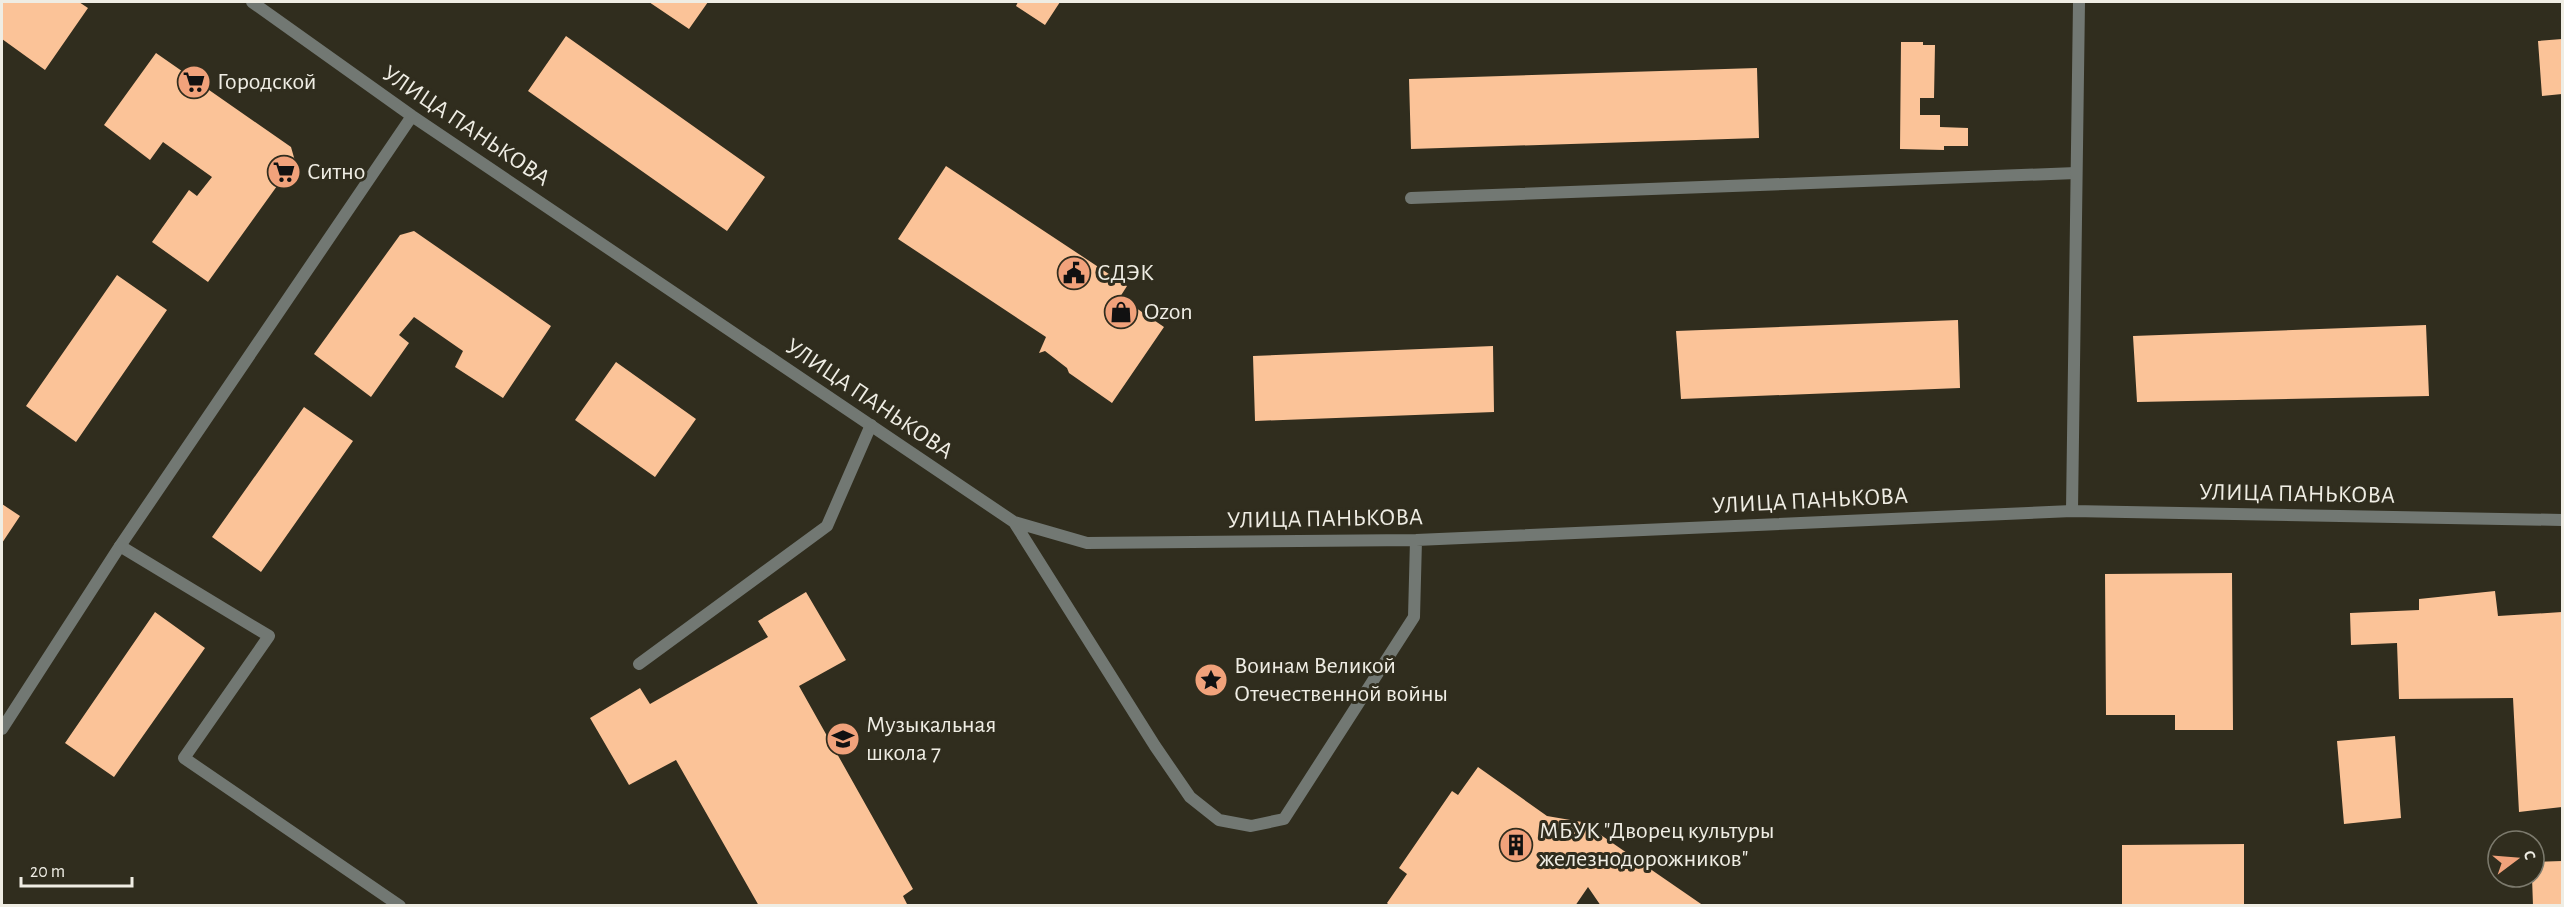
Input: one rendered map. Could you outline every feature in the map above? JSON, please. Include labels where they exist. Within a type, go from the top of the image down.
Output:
[{"type":"street","name":"УЛИЦА ПАНЬКОВА","points":[[252,2],[412,116],[1014,522],[1087,543],[1416,540],[2072,511],[2562,520]]},
{"type":"street","points":[[2072,511],[2079,2]]},
{"type":"street","points":[[2,729],[120,546],[412,116]]},
{"type":"street","points":[[1411,198],[2076,173]]},
{"type":"street","points":[[639,664],[827,526],[871,425]]},
{"type":"street","points":[[1014,522],[1155,746],[1190,797],[1219,820],[1251,826],[1284,819],[1414,616],[1416,540]]},
{"type":"street","points":[[120,546],[269,636],[184,758],[400,906]]},
{"type":"building","points":[[2,2],[79,2],[88,8],[45,70],[2,39]]},
{"type":"building","points":[[649,2],[708,2],[689,29]]},
{"type":"building","points":[[1018,2],[1060,2],[1045,25],[1016,6]]},
{"type":"building","points":[[566,36],[765,177],[727,231],[528,91]]},
{"type":"building","points":[[2562,39],[2562,94],[2542,96],[2538,41]]},
{"type":"building","points":[[1901,42],[1923,42],[1923,45],[1935,45],[1934,98],[1920,98],[1920,115],[1940,115],[1940,127],[1968,128],[1968,146],[1944,146],[1944,150],[1900,149]]},
{"type":"building","points":[[156,53],[291,147],[295,161],[208,282],[152,242],[189,190],[197,196],[212,177],[163,142],[150,160],[104,125]]},
{"type":"building","points":[[1757,68],[1759,138],[1411,149],[1409,79]]},
{"type":"building","points":[[946,166],[1127,286],[1120,297],[1164,327],[1112,403],[1069,373],[1067,368],[1045,351],[1039,353],[1046,337],[898,239]]},
{"type":"building","points":[[414,231],[551,326],[503,398],[455,367],[463,351],[414,317],[399,335],[409,343],[371,397],[314,354],[400,235]]},
{"type":"building","points":[[117,275],[167,310],[76,442],[26,406]]},
{"type":"building","points":[[1958,320],[1960,388],[1681,399],[1676,331]]},
{"type":"building","points":[[2426,325],[2429,396],[2137,402],[2133,336]]},
{"type":"building","points":[[1493,346],[1494,412],[1255,421],[1253,356]]},
{"type":"building","points":[[616,362],[696,419],[655,477],[575,420]]},
{"type":"building","points":[[304,407],[353,441],[261,572],[212,537]]},
{"type":"building","points":[[2,504],[20,516],[2,543]]},
{"type":"building","points":[[2232,573],[2233,730],[2175,730],[2175,715],[2106,715],[2105,574]]},
{"type":"building","points":[[2495,591],[2498,616],[2562,612],[2562,807],[2519,812],[2513,698],[2399,699],[2397,643],[2351,645],[2350,613],[2419,610],[2419,599]]},
{"type":"building","points":[[806,592],[846,660],[799,686],[913,889],[903,896],[908,906],[759,906],[676,760],[629,785],[590,718],[640,688],[650,704],[768,637],[758,621]]},
{"type":"building","points":[[155,612],[205,648],[114,777],[65,743]]},
{"type":"building","points":[[2395,736],[2401,818],[2344,824],[2337,741]]},
{"type":"building","name":"МБУК \"Дворец культуры железнодорожников\"","points":[[1478,767],[1547,816],[1582,822],[1704,906],[1601,906],[1588,887],[1575,906],[1390,906],[1387,903],[1407,874],[1399,868],[1452,791],[1458,795]]},
{"type":"building","points":[[2244,844],[2244,906],[2122,906],[2122,845]]},
{"type":"building","points":[[2562,861],[2562,906],[2533,906],[2532,889],[2546,889],[2546,862]]},
{"type":"place","name":"Городской","points":[[194,82]]},
{"type":"place","name":"Ситно","points":[[284,172]]},
{"type":"place","name":"СДЭК","points":[[1074,273]]},
{"type":"place","name":"Ozon","points":[[1121,312]]},
{"type":"place","name":"Воинам Великой Отечественной войны","points":[[1211,680]]},
{"type":"place","name":"Музыкальная школа 7","points":[[843,739]]},
{"type":"place","name":"МБУК \"Дворец культуры железнодорожников\"","points":[[1516,845]]}]
